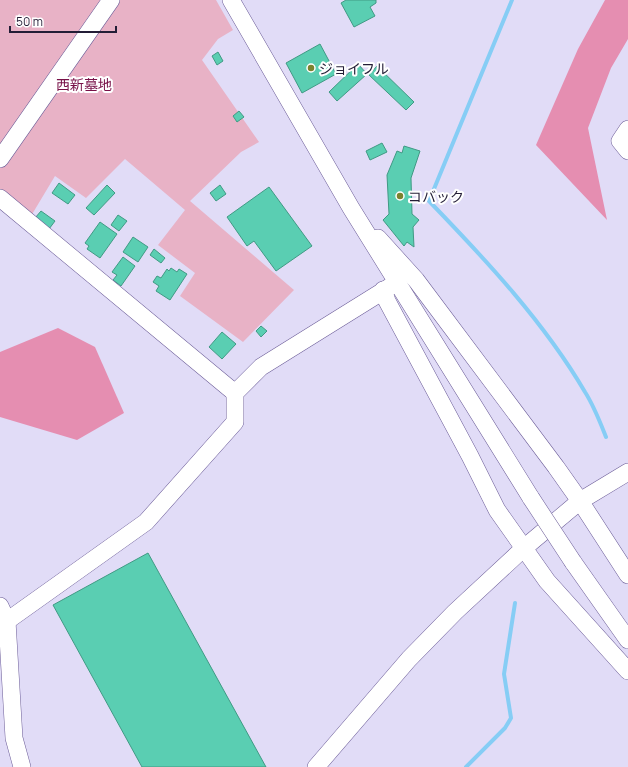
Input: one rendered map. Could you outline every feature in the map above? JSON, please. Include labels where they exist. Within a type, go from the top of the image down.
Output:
[{"type":"street","points":[[0,159],[111,0]]},
{"type":"street","points":[[231,0],[351,208],[390,286],[573,562],[628,640]]},
{"type":"street","points":[[628,129],[620,141],[628,151]]},
{"type":"street","points":[[0,198],[235,394]]},
{"type":"street","points":[[351,208],[416,280],[580,500],[628,575]]},
{"type":"street","points":[[22,767],[14,738],[4,614],[146,522],[235,422],[235,394],[261,367],[390,286]]},
{"type":"street","points":[[390,286],[387,301],[470,456],[497,510],[547,581],[628,671]]},
{"type":"street","points":[[316,767],[409,659],[455,612],[524,548],[580,500],[628,472]]},
{"type":"street","points":[[0,714],[14,738]]},
{"type":"green space","name":"西新墓地","points":[[0,0],[216,0],[233,30],[218,39],[202,60],[259,142],[241,152],[190,201],[294,290],[243,342],[180,296],[195,273],[158,245],[185,210],[125,159],[86,198],[55,176],[31,216],[0,191]]},
{"type":"shaded area","points":[[605,0],[628,0],[628,39],[611,68],[588,128],[607,220],[536,145],[578,49]]},
{"type":"shaded area","points":[[58,328],[95,347],[124,413],[77,440],[0,417],[0,352]]},
{"type":"building","points":[[346,0],[376,0],[376,3],[370,7],[375,16],[354,27],[341,3]]},
{"type":"building","name":"ジョイフル","points":[[320,44],[336,74],[302,93],[286,63]]},
{"type":"building","points":[[218,52],[223,61],[217,65],[212,56]]},
{"type":"building","points":[[358,64],[367,74],[337,101],[329,92]]},
{"type":"building","points":[[377,66],[414,102],[406,110],[369,75]]},
{"type":"building","points":[[239,111],[244,117],[237,122],[233,116]]},
{"type":"building","points":[[382,143],[387,152],[370,160],[366,151]]},
{"type":"building","name":"コバック","points":[[404,146],[420,151],[411,178],[412,214],[419,220],[413,227],[414,247],[407,242],[404,246],[383,220],[389,214],[387,175],[397,151],[402,153]]},
{"type":"building","points":[[59,183],[75,195],[68,204],[52,193]]},
{"type":"building","points":[[107,185],[115,193],[94,215],[86,208]]},
{"type":"building","points":[[220,185],[226,194],[216,201],[210,193]]},
{"type":"building","points":[[269,187],[312,246],[276,271],[254,241],[247,246],[227,217]]},
{"type":"building","points":[[41,211],[55,221],[49,229],[35,218]]},
{"type":"building","points":[[118,215],[127,221],[119,231],[111,225]]},
{"type":"building","points":[[100,222],[117,234],[100,258],[87,249],[89,246],[85,243]]},
{"type":"building","points":[[133,237],[148,247],[138,262],[123,252]]},
{"type":"building","points":[[154,249],[165,258],[161,263],[150,255]]},
{"type":"building","points":[[123,257],[135,266],[121,286],[113,280],[117,275],[112,272]]},
{"type":"building","points":[[171,268],[177,272],[179,269],[187,274],[170,300],[156,291],[159,286],[153,282],[157,276],[161,278],[167,269],[169,271]]},
{"type":"building","points":[[261,326],[267,331],[261,337],[256,331]]},
{"type":"building","points":[[222,332],[236,344],[222,359],[209,347]]},
{"type":"building","points":[[148,553],[266,767],[142,767],[53,605]]},
{"type":"waterway","points":[[512,0],[429,201],[493,269],[533,316],[569,366],[588,397],[597,414],[606,437]]},
{"type":"waterway","points":[[466,767],[505,728],[511,718],[504,674],[515,603]]},
{"type":"place","name":"ジョイフル","points":[[311,68]]},
{"type":"place","name":"コバック","points":[[400,196]]}]
